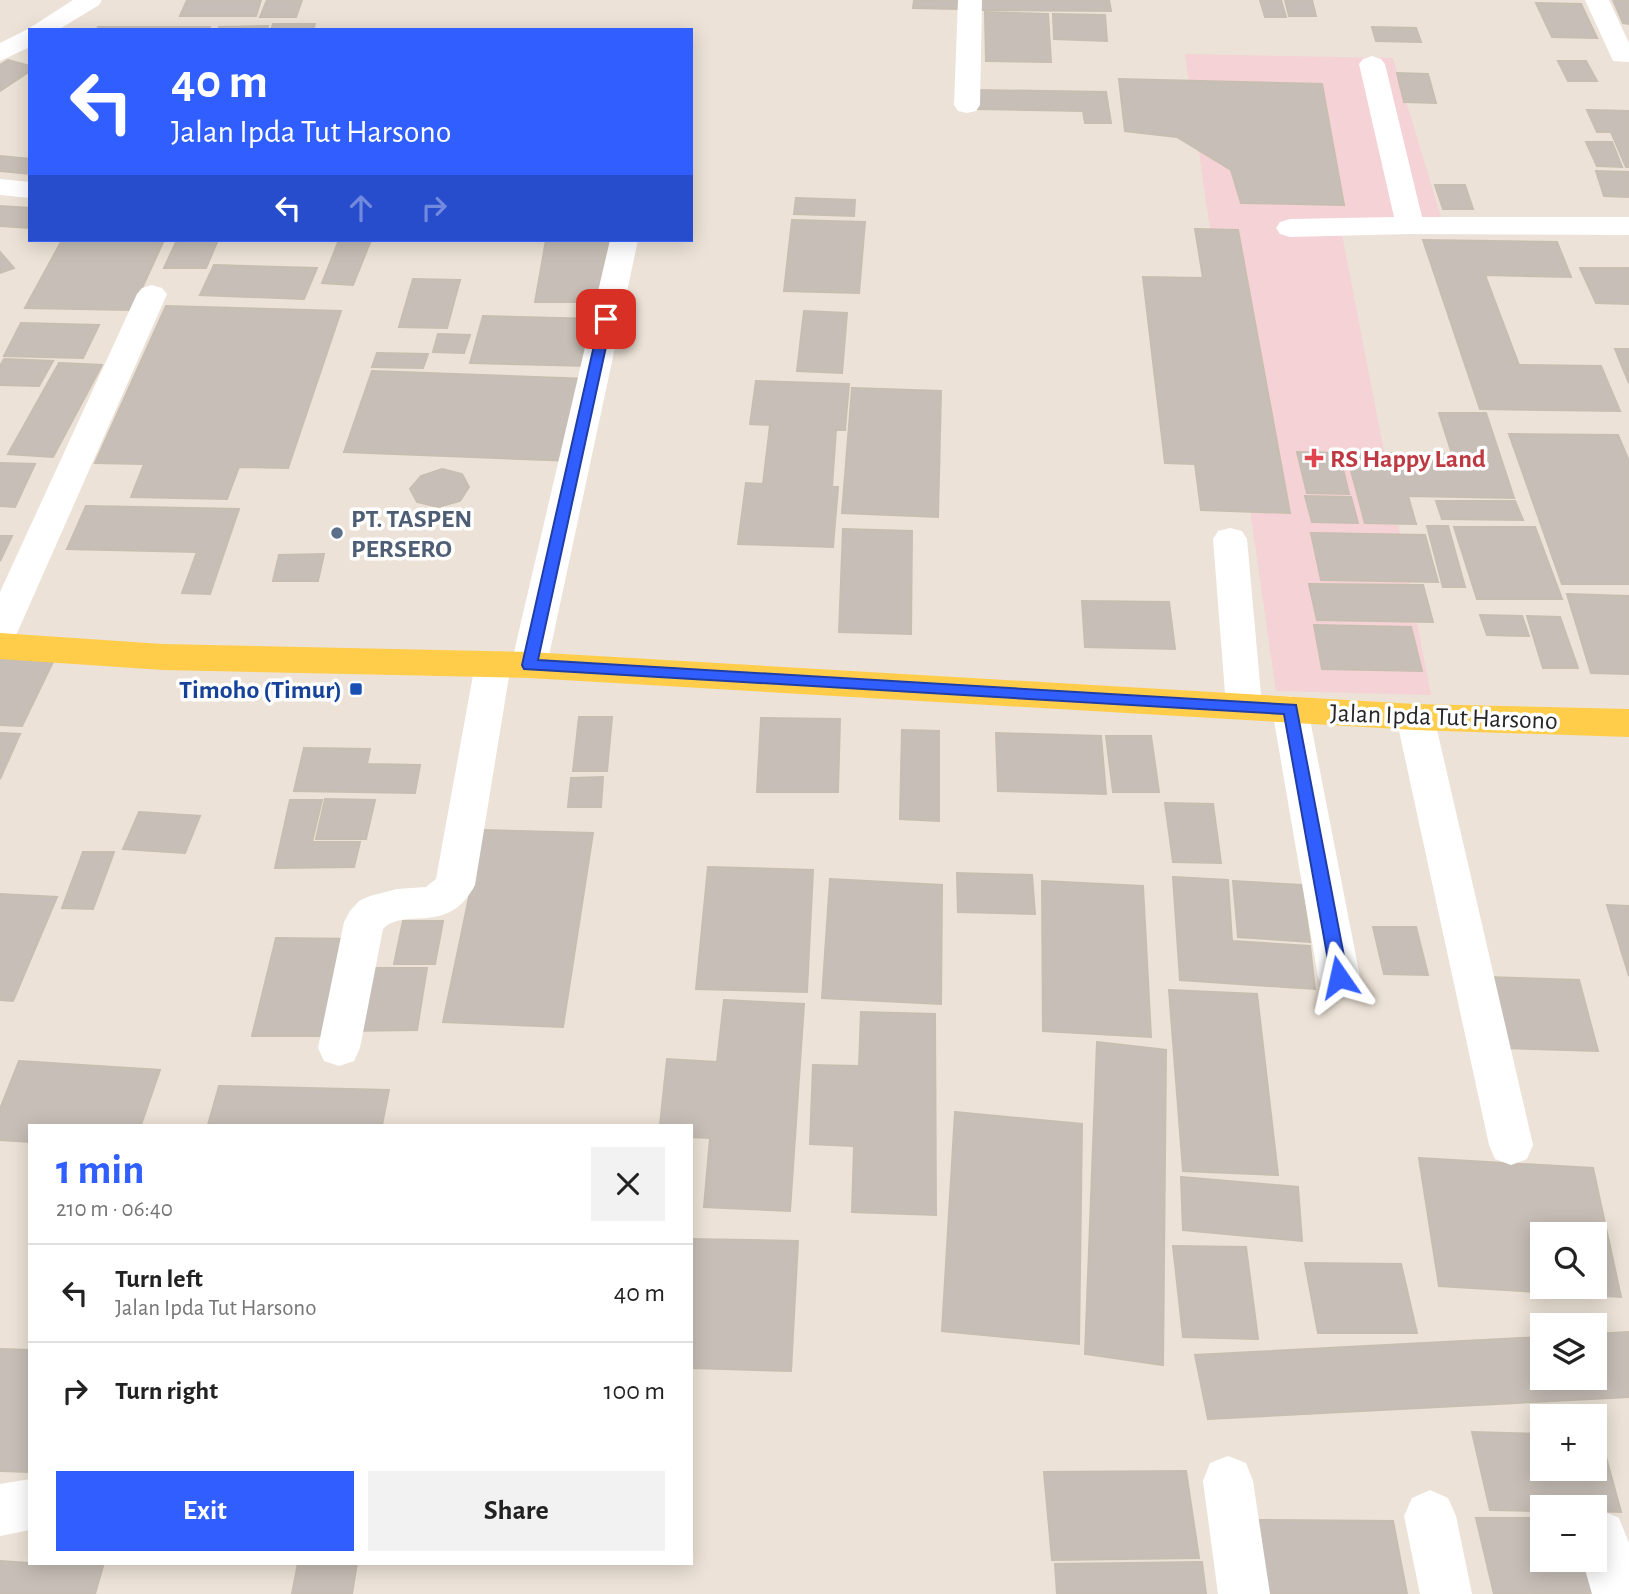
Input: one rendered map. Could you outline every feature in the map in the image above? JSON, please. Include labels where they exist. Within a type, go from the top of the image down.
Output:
[{"type":"main road","name":"Jalan Ipda Tut Harsono","points":[[0,646],[163,657],[511,664],[1415,717],[1629,723]]},
{"type":"street","points":[[43,28],[90,0]]},
{"type":"street","points":[[967,105],[970,0]]},
{"type":"street","points":[[1597,0],[1622,56]]},
{"type":"street","points":[[0,53],[28,37]]},
{"type":"street","points":[[1372,64],[1410,225]]},
{"type":"street","points":[[0,187],[28,190]]},
{"type":"street","points":[[1290,228],[1410,225],[1629,226]]},
{"type":"street","points":[[339,1048],[364,922],[370,914],[386,906],[432,904],[449,894],[455,885],[623,242]]},
{"type":"street","points":[[0,631],[152,294]]},
{"type":"street","points":[[1230,539],[1244,706]]},
{"type":"street","points":[[1290,709],[1339,977]]},
{"type":"street","points":[[1415,717],[1511,1145]]},
{"type":"street","points":[[1228,1481],[1244,1594]]},
{"type":"street","points":[[0,1510],[28,1504]]},
{"type":"street","points":[[1430,1516],[1446,1594]]},
{"type":"street","points":[[1607,1556],[1618,1594]]},
{"type":"shaded area","name":"RS Happy Land","points":[[1185,54],[1393,58],[1443,224],[1340,224],[1431,695],[1276,691]]},
{"type":"building","points":[[187,0],[261,0],[256,16],[180,16]]},
{"type":"building","points":[[267,0],[302,0],[296,17],[260,17]]},
{"type":"building","points":[[914,0],[957,0],[957,9],[913,8]]},
{"type":"building","points":[[979,0],[1109,0],[1111,11],[980,10]]},
{"type":"building","points":[[1260,0],[1281,0],[1286,17],[1265,17]]},
{"type":"building","points":[[1285,0],[1312,0],[1316,16],[1289,16]]},
{"type":"building","points":[[1613,0],[1629,0],[1629,24],[1623,23]]},
{"type":"building","points":[[1536,3],[1581,4],[1597,38],[1552,37]]},
{"type":"building","points":[[985,12],[1048,14],[1051,62],[986,61]]},
{"type":"building","points":[[1053,14],[1105,15],[1107,41],[1054,39]]},
{"type":"building","points":[[273,24],[315,24],[314,28],[272,28]]},
{"type":"building","points":[[268,26],[268,28],[219,27]]},
{"type":"building","points":[[98,27],[210,27],[210,28]]},
{"type":"building","points":[[1372,27],[1416,28],[1421,42],[1376,41]]},
{"type":"building","points":[[8,60],[28,65],[28,72],[0,91],[0,65]]},
{"type":"building","points":[[1558,61],[1586,61],[1597,81],[1568,81]]},
{"type":"building","points":[[1397,73],[1428,74],[1436,103],[1404,102]]},
{"type":"building","points":[[1119,79],[1322,84],[1344,205],[1241,203],[1231,170],[1177,137],[1125,131]]},
{"type":"building","points":[[976,90],[1106,92],[1111,123],[1085,123],[1083,111],[977,109]]},
{"type":"building","points":[[1587,110],[1629,111],[1629,167],[1626,167],[1611,132],[1597,132]]},
{"type":"building","points":[[1586,142],[1612,142],[1622,167],[1597,166]]},
{"type":"building","points":[[0,156],[28,159],[28,174],[0,171]]},
{"type":"building","points":[[1596,171],[1629,172],[1629,197],[1604,196]]},
{"type":"building","points":[[1435,185],[1465,185],[1473,209],[1443,209]]},
{"type":"building","points":[[796,198],[855,200],[854,216],[794,214]]},
{"type":"building","points":[[0,206],[28,208],[28,228],[0,226]]},
{"type":"building","points":[[792,220],[865,222],[859,293],[784,291]]},
{"type":"building","points":[[1195,229],[1238,230],[1290,513],[1201,510],[1195,464],[1165,463],[1143,277],[1203,278]]},
{"type":"building","points":[[1423,240],[1557,242],[1571,277],[1485,275],[1519,365],[1601,366],[1620,411],[1480,409]]},
{"type":"building","points":[[61,242],[163,242],[132,310],[25,308]]},
{"type":"building","points":[[176,242],[217,242],[206,268],[164,268]]},
{"type":"building","points":[[338,242],[370,242],[353,285],[322,283]]},
{"type":"building","points":[[546,242],[617,242],[609,302],[535,302]]},
{"type":"building","points":[[0,252],[14,268],[0,273]]},
{"type":"building","points":[[214,265],[317,268],[304,299],[200,295]]},
{"type":"building","points":[[1580,268],[1629,268],[1629,304],[1596,303]]},
{"type":"building","points":[[413,279],[460,280],[447,328],[399,327]]},
{"type":"building","points":[[166,306],[341,311],[288,468],[239,467],[227,499],[131,497],[144,464],[95,463]]},
{"type":"building","points":[[804,311],[847,313],[842,373],[797,371]]},
{"type":"building","points":[[483,316],[599,319],[589,366],[470,363]]},
{"type":"building","points":[[21,323],[99,325],[83,358],[4,356]]},
{"type":"building","points":[[438,334],[470,335],[464,353],[433,352]]},
{"type":"building","points":[[1615,349],[1629,349],[1629,383]]},
{"type":"building","points":[[377,353],[428,354],[423,368],[372,367]]},
{"type":"building","points":[[4,359],[53,361],[39,386],[0,385],[0,366]]},
{"type":"building","points":[[59,363],[102,365],[53,457],[8,454]]},
{"type":"building","points":[[372,371],[590,379],[571,461],[344,452]]},
{"type":"building","points":[[756,381],[849,384],[845,430],[836,430],[832,487],[838,487],[833,547],[738,544],[746,483],[763,484],[770,425],[750,424]]},
{"type":"building","points":[[852,388],[941,391],[938,517],[842,513]]},
{"type":"building","points":[[1439,413],[1486,413],[1514,498],[1408,496],[1416,524],[1365,523],[1346,452],[1452,454]]},
{"type":"building","points":[[1509,434],[1618,435],[1629,461],[1629,584],[1562,584]]},
{"type":"building","points":[[1297,452],[1339,453],[1349,494],[1307,493]]},
{"type":"building","points":[[0,463],[35,464],[15,507],[0,506]]},
{"type":"building","points":[[442,469],[462,474],[469,487],[460,501],[438,507],[417,502],[410,489],[421,476]]},
{"type":"building","points":[[1305,496],[1351,497],[1358,523],[1312,522]]},
{"type":"building","points":[[1436,501],[1515,501],[1523,520],[1442,519]]},
{"type":"building","points":[[86,506],[239,509],[210,594],[182,593],[197,552],[67,549]]},
{"type":"building","points":[[1427,526],[1448,526],[1465,587],[1443,587]]},
{"type":"building","points":[[1454,527],[1535,527],[1562,599],[1477,599]]},
{"type":"building","points":[[843,529],[912,531],[911,634],[839,632]]},
{"type":"building","points":[[1311,533],[1425,535],[1438,582],[1321,580]]},
{"type":"building","points":[[0,536],[12,536],[0,561]]},
{"type":"building","points":[[324,554],[318,581],[273,581],[279,555]]},
{"type":"building","points":[[1309,584],[1423,585],[1433,622],[1317,620]]},
{"type":"building","points":[[1567,594],[1629,596],[1629,674],[1591,673]]},
{"type":"building","points":[[1082,601],[1169,602],[1175,649],[1085,647]]},
{"type":"building","points":[[1480,615],[1522,616],[1529,636],[1487,635]]},
{"type":"building","points":[[1527,616],[1560,617],[1578,668],[1543,668]]},
{"type":"building","points":[[1314,625],[1411,627],[1422,671],[1322,669]]},
{"type":"building","points":[[0,659],[53,662],[22,726],[0,725]]},
{"type":"building","points":[[579,717],[612,717],[607,771],[573,771]]},
{"type":"building","points":[[761,718],[840,719],[838,792],[757,792]]},
{"type":"building","points":[[902,730],[939,731],[939,821],[900,819]]},
{"type":"building","points":[[0,733],[20,734],[0,779]]},
{"type":"building","points":[[996,733],[1101,736],[1106,794],[998,791]]},
{"type":"building","points":[[1106,736],[1151,736],[1159,792],[1113,792]]},
{"type":"building","points":[[304,748],[370,749],[367,764],[420,765],[415,793],[294,791]]},
{"type":"building","points":[[603,777],[601,807],[568,807],[571,778]]},
{"type":"building","points":[[325,799],[375,800],[366,839],[316,839]]},
{"type":"building","points":[[290,800],[322,800],[312,842],[360,842],[354,867],[275,868]]},
{"type":"building","points":[[1165,803],[1213,804],[1221,863],[1173,862]]},
{"type":"building","points":[[139,812],[200,816],[185,853],[123,849]]},
{"type":"building","points":[[483,830],[593,833],[563,1027],[443,1022]]},
{"type":"building","points":[[83,852],[114,852],[93,909],[62,908]]},
{"type":"building","points":[[708,867],[813,870],[807,992],[696,989]]},
{"type":"building","points":[[957,873],[1032,875],[1035,914],[958,912]]},
{"type":"building","points":[[1173,877],[1228,880],[1232,941],[1310,946],[1315,989],[1180,980]]},
{"type":"building","points":[[830,879],[942,885],[941,1004],[822,998]]},
{"type":"building","points":[[1042,881],[1143,886],[1151,1037],[1043,1031]]},
{"type":"building","points":[[1233,881],[1302,885],[1310,942],[1238,937]]},
{"type":"building","points":[[0,894],[57,897],[13,1001],[0,1000]]},
{"type":"building","points":[[1607,905],[1629,906],[1629,976]]},
{"type":"building","points":[[403,921],[443,921],[435,964],[394,964]]},
{"type":"building","points":[[1373,927],[1416,927],[1428,975],[1384,974]]},
{"type":"building","points":[[276,938],[356,939],[335,1036],[252,1036]]},
{"type":"building","points":[[358,968],[427,968],[417,1030],[347,1031]]},
{"type":"building","points":[[1487,977],[1579,980],[1598,1051],[1504,1048]]},
{"type":"building","points":[[1169,990],[1257,994],[1278,1175],[1183,1171]]},
{"type":"building","points":[[724,1000],[804,1004],[790,1211],[704,1207],[710,1138],[693,1137],[693,1124],[660,1124],[667,1059],[717,1062]]},
{"type":"building","points":[[861,1012],[935,1014],[936,1215],[852,1212],[854,1146],[810,1144],[813,1065],[859,1066]]},
{"type":"building","points":[[1097,1042],[1166,1050],[1163,1365],[1085,1354]]},
{"type":"building","points":[[19,1061],[160,1070],[141,1124],[28,1124],[28,1142],[0,1140],[0,1109]]},
{"type":"building","points":[[219,1086],[389,1090],[382,1124],[208,1124]]},
{"type":"building","points":[[955,1112],[1082,1124],[1079,1344],[942,1331]]},
{"type":"building","points":[[1419,1158],[1593,1168],[1605,1222],[1530,1222],[1530,1292],[1439,1286]]},
{"type":"building","points":[[1181,1177],[1298,1187],[1302,1241],[1183,1230]]},
{"type":"building","points":[[1607,1232],[1621,1297],[1607,1296]]},
{"type":"building","points":[[693,1239],[798,1241],[791,1371],[693,1368]]},
{"type":"building","points":[[1173,1246],[1246,1247],[1258,1339],[1183,1337]]},
{"type":"building","points":[[1305,1263],[1401,1264],[1417,1333],[1318,1333]]},
{"type":"building","points":[[1629,1332],[1629,1397],[1208,1419],[1195,1355],[1530,1338],[1530,1390],[1607,1390],[1607,1333]]},
{"type":"building","points":[[0,1349],[28,1350],[28,1472],[0,1471]]},
{"type":"building","points":[[1472,1432],[1530,1434],[1530,1481],[1607,1481],[1607,1461],[1621,1512],[1607,1511],[1607,1495],[1530,1495],[1530,1511],[1490,1510]]},
{"type":"building","points":[[1186,1471],[1199,1558],[1052,1560],[1044,1472]]},
{"type":"building","points":[[1476,1518],[1530,1518],[1530,1572],[1598,1572],[1606,1594],[1494,1594]]},
{"type":"building","points":[[1255,1520],[1393,1521],[1407,1594],[1266,1594]]},
{"type":"building","points":[[0,1561],[28,1563],[28,1565],[103,1566],[95,1594],[0,1594]]},
{"type":"building","points":[[1202,1562],[1206,1594],[1057,1594],[1055,1564]]},
{"type":"building","points":[[298,1565],[357,1565],[352,1594],[292,1594]]},
{"type":"place","name":"RS Happy Land","points":[[1314,458]]},
{"type":"place","name":"PT. TASPEN PERSERO","points":[[337,533]]},
{"type":"place","name":"Timoho (Timur)","points":[[356,689]]},
{"type":"route","points":[[606,319],[529,665],[1290,709],[1339,977]]}]
